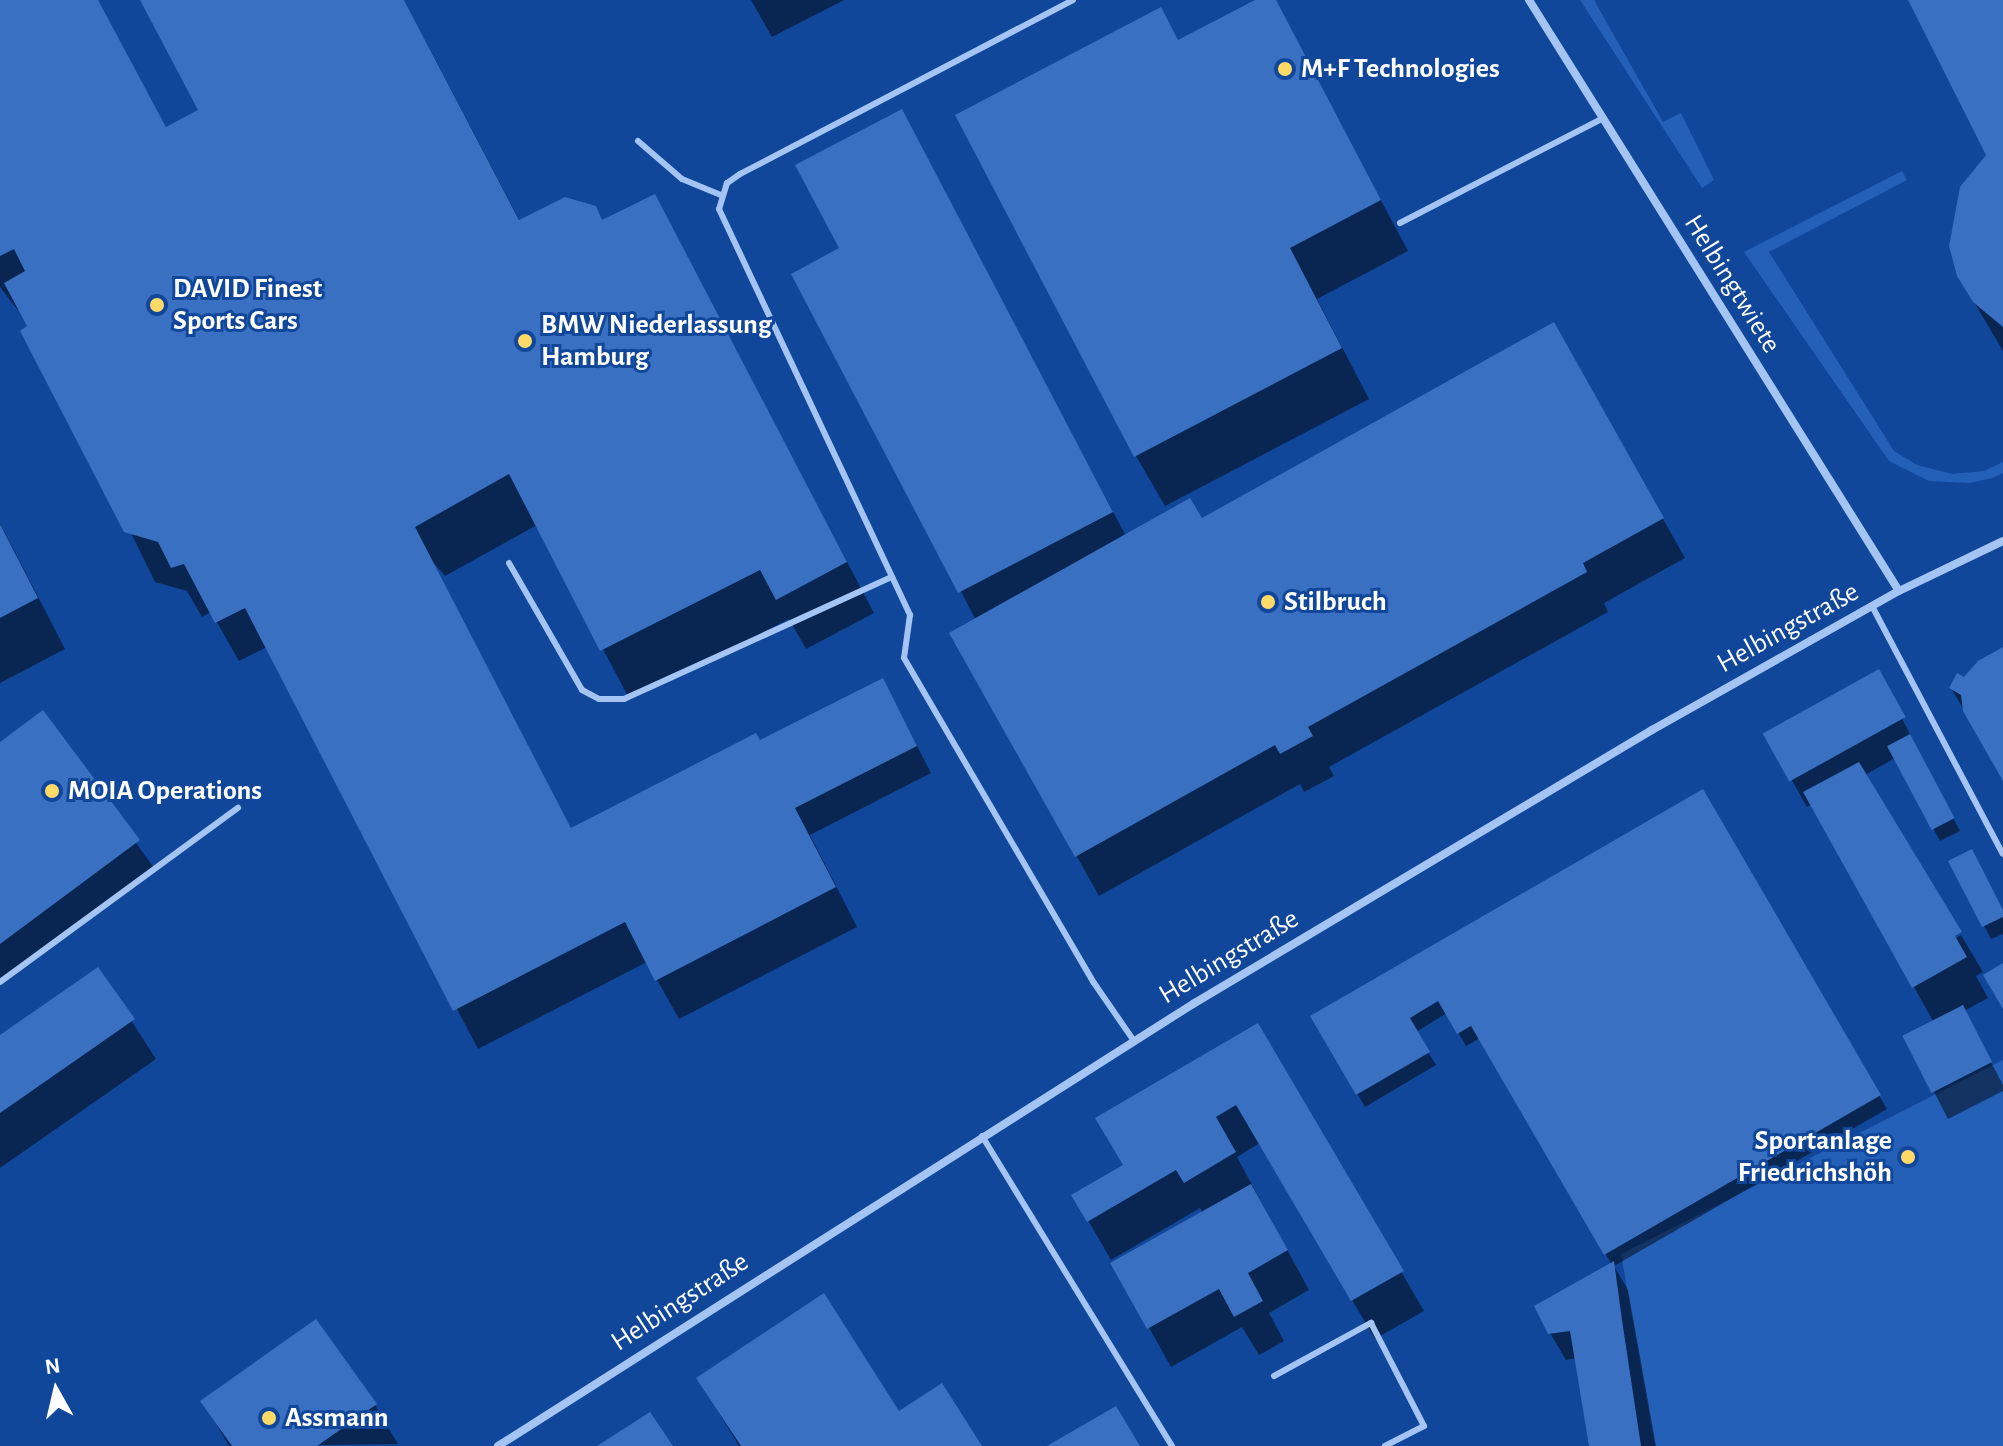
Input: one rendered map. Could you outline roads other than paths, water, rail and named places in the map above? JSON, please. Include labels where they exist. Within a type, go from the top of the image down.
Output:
[{"type":"street","name":"Helbingtwiete","points":[[1529,0],[1899,591]]},
{"type":"street","name":"Helbingstraße","points":[[498,1446],[1134,1041],[1639,738],[1899,591],[2003,541]]},
{"type":"lane","points":[[1073,0],[740,174],[721,195],[723,223],[910,615],[904,658],[1094,983],[1134,1041]]},
{"type":"lane","points":[[1400,223],[1603,118]]},
{"type":"lane","points":[[638,141],[682,179],[721,195]]},
{"type":"lane","points":[[509,563],[582,690],[599,699],[624,699],[892,577]]},
{"type":"lane","points":[[1872,606],[2003,854]]},
{"type":"lane","points":[[0,982],[238,808]]},
{"type":"lane","points":[[982,1136],[1172,1446]]},
{"type":"lane","points":[[1274,1376],[1371,1323],[1424,1426],[1385,1446]]},
{"type":"place","name":"M+F Technologies","points":[[1285,69]]},
{"type":"place","name":"DAVID Finest Sports Cars","points":[[157,305]]},
{"type":"place","name":"BMW Niederlassung Hamburg","points":[[525,341]]},
{"type":"place","name":"Stilbruch","points":[[1268,602]]},
{"type":"place","name":"MOIA Operations","points":[[52,791]]},
{"type":"place","name":"Sportanlage Friedrichshöh","points":[[1908,1157]]},
{"type":"place","name":"Assmann","points":[[269,1418]]}]
